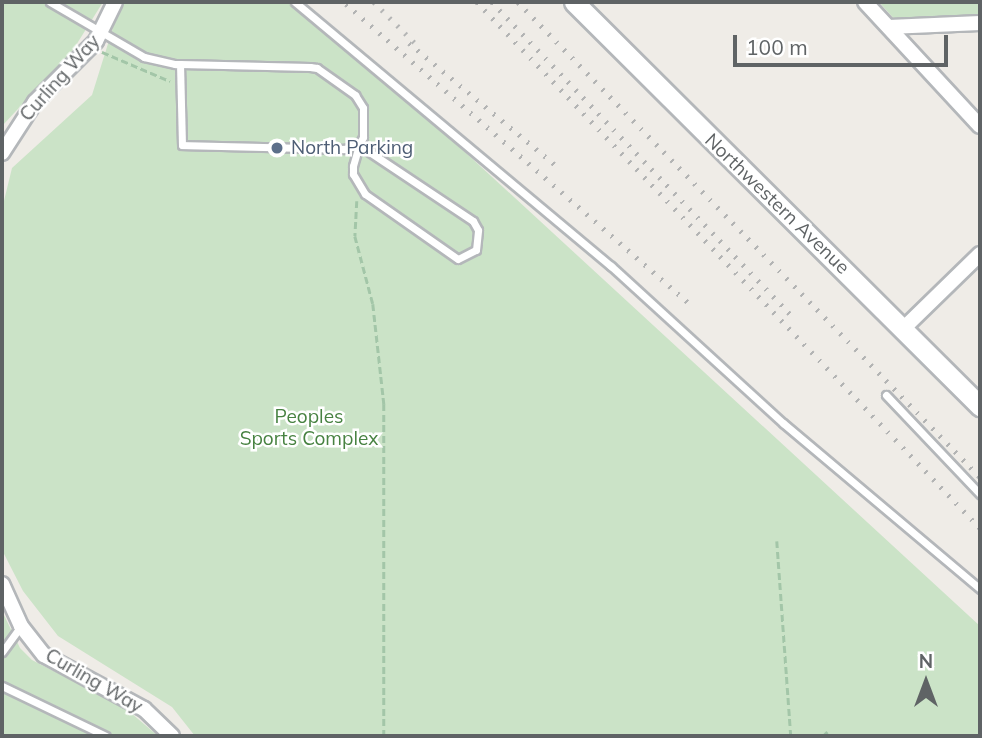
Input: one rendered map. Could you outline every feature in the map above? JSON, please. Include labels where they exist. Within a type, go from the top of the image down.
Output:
[{"type":"street","name":"Curling Way","points":[[2,153],[34,102],[101,34],[114,2]]},
{"type":"street","name":"Northwestern Avenue","points":[[574,2],[980,406]]},
{"type":"street","points":[[865,2],[980,126]]},
{"type":"street","points":[[889,27],[980,23]]},
{"type":"street","points":[[904,328],[980,254]]},
{"type":"street","name":"Curling Way","points":[[2,584],[21,626],[53,662],[144,709],[172,736]]},
{"type":"lane","points":[[51,2],[144,57],[180,64],[317,68],[355,95],[363,108],[359,145],[353,166],[359,187],[458,259],[476,250],[478,230],[473,221],[359,145],[344,149],[182,145],[180,64]]},
{"type":"lane","points":[[295,2],[611,266],[783,423],[980,589]]},
{"type":"lane","points":[[886,395],[980,494]]},
{"type":"lane","points":[[2,652],[21,626]]},
{"type":"lane","points":[[2,686],[106,736]]},
{"type":"path","points":[[102,52],[171,82]]},
{"type":"path","points":[[359,187],[354,226],[372,295],[384,404],[384,736]]},
{"type":"path","points":[[777,541],[791,736]]},
{"type":"path","points":[[823,736],[827,732]]},
{"type":"path","points":[[298,736],[312,736]]},
{"type":"green space","points":[[2,2],[103,2],[73,50],[2,126]]},
{"type":"green space","name":"Peoples Sports Complex","points":[[121,2],[302,2],[980,626],[980,736],[195,736],[172,707],[58,636],[23,591],[2,550],[2,209],[12,168],[92,95]]},
{"type":"green space","points":[[879,2],[980,2],[980,15],[896,21]]},
{"type":"green space","points":[[2,611],[20,648],[32,660],[124,707],[158,736],[2,736]]},
{"type":"railway","points":[[374,2],[418,46]]},
{"type":"railway","points":[[477,2],[980,528]]},
{"type":"railway","points":[[492,2],[792,316]]},
{"type":"railway","points":[[518,2],[980,477]]},
{"type":"railway","points":[[346,4],[690,304]]},
{"type":"railway","points":[[409,43],[558,167]]},
{"type":"place","name":"North Parking","points":[[277,148]]}]
